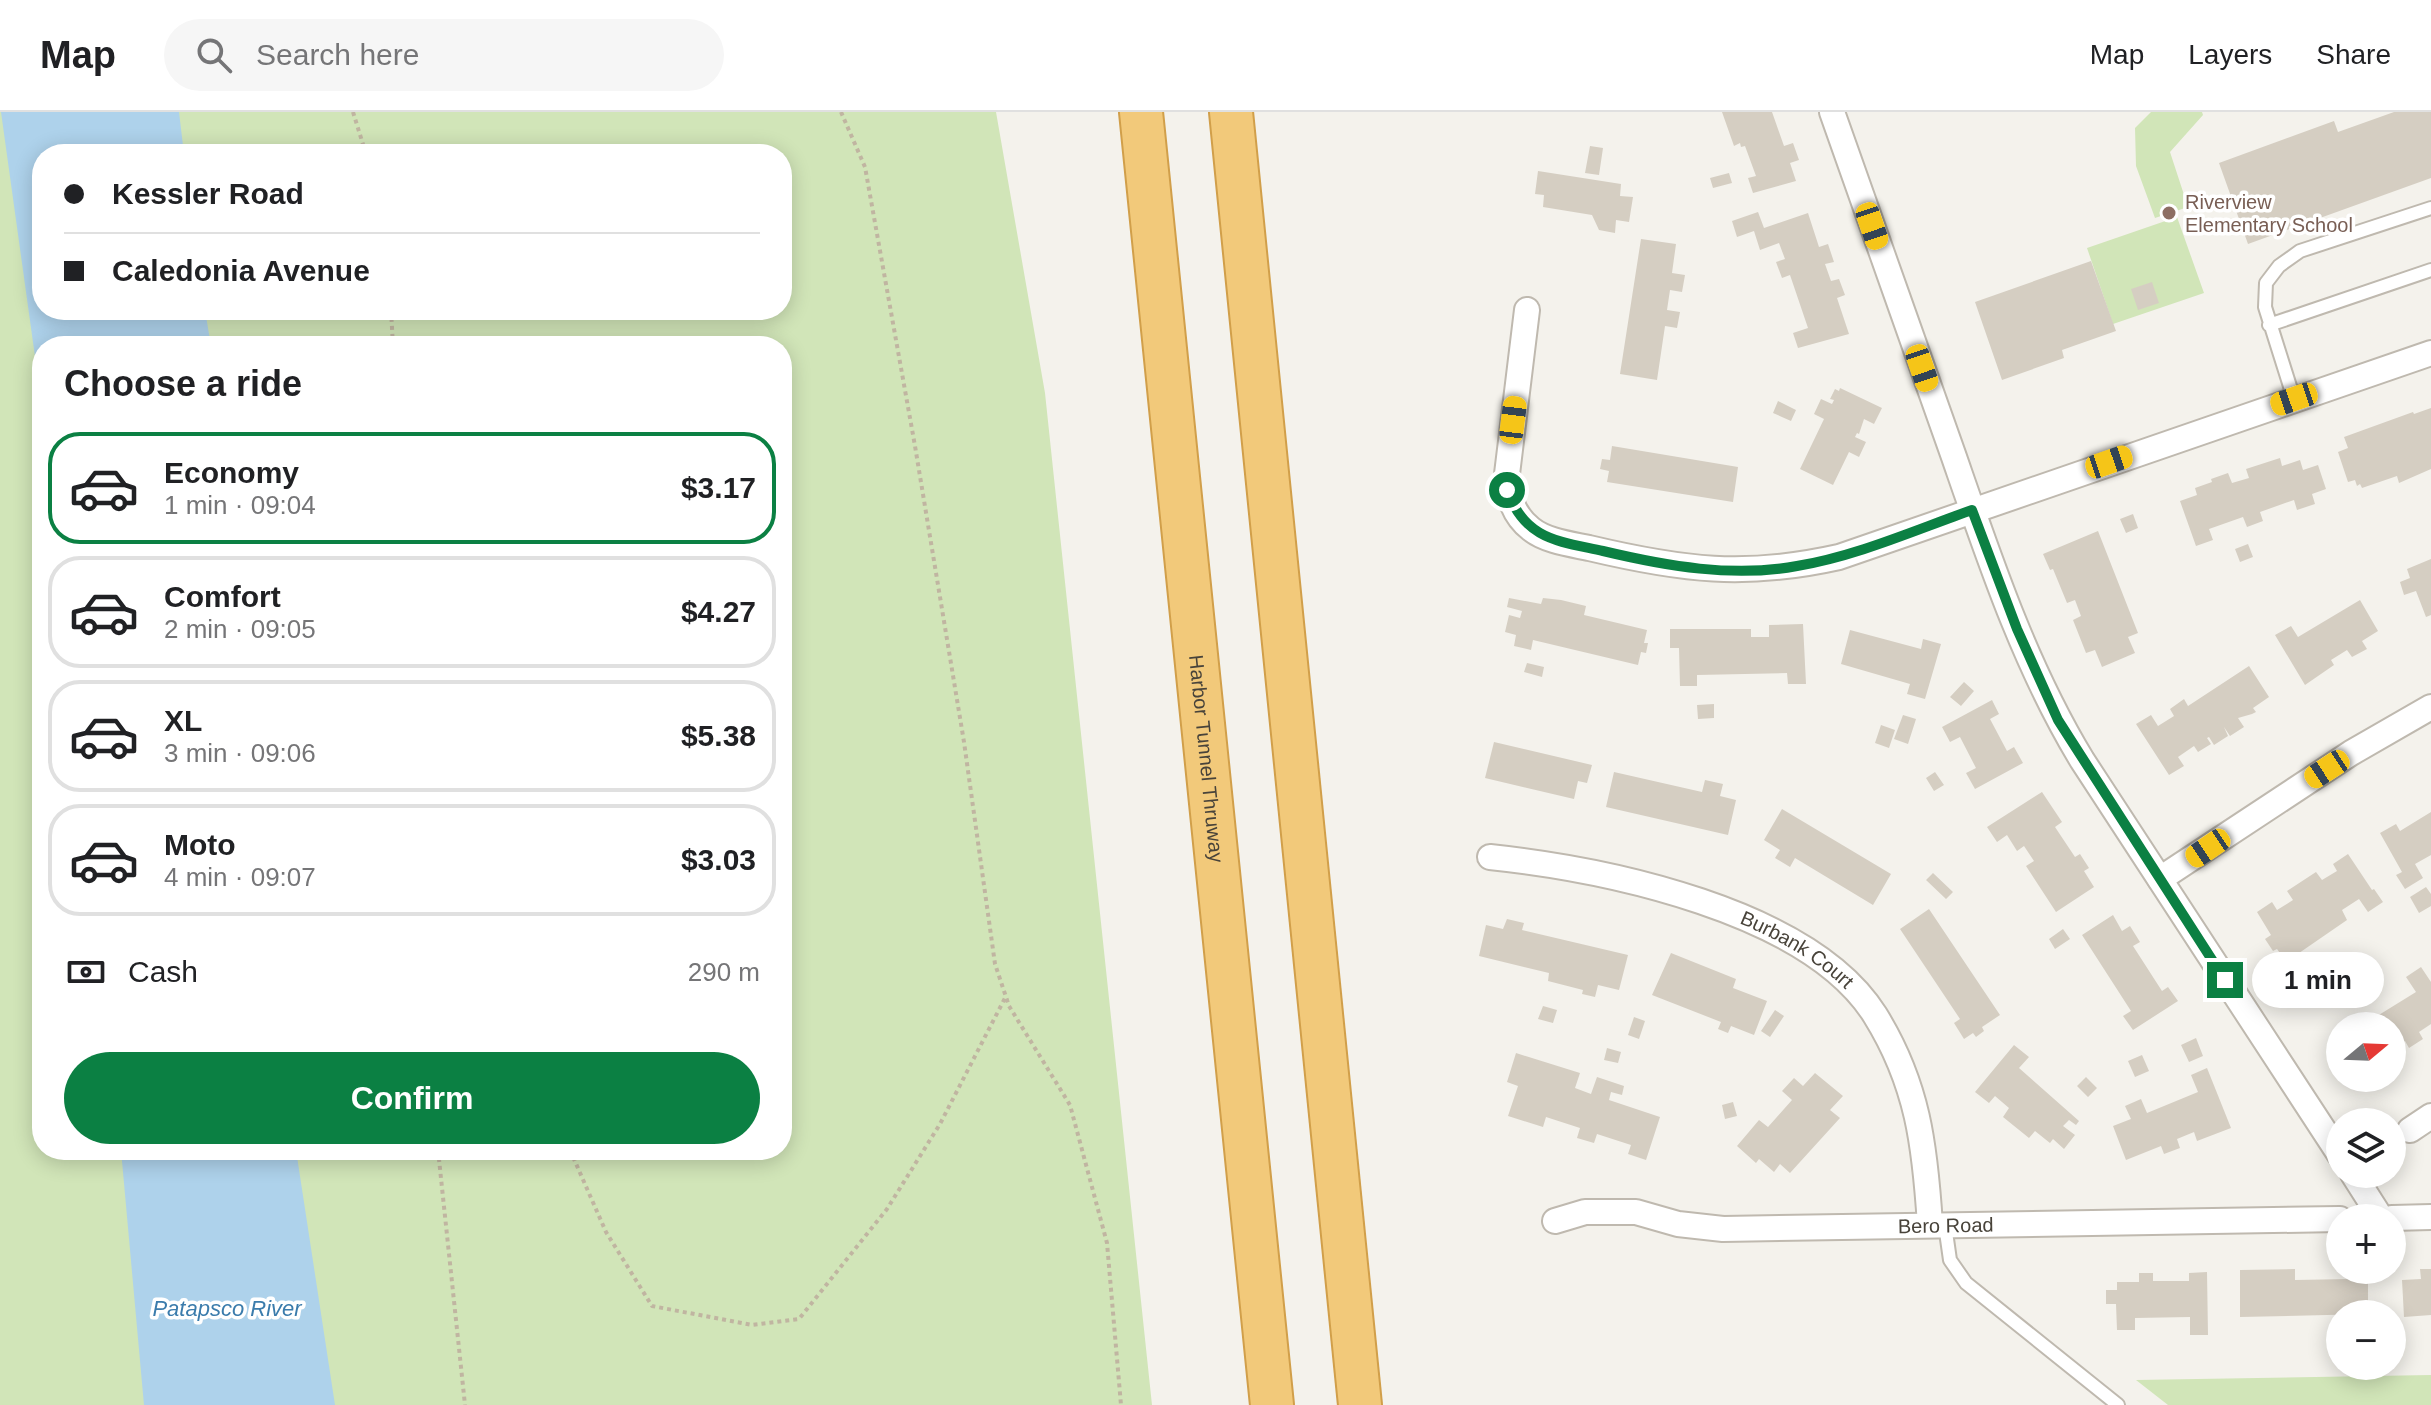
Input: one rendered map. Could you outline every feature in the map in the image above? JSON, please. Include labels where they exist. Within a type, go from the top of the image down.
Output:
[{"type":"highway","name":"Harbor Tunnel Thruway","points":[[1141,112],[1272,1405]]},
{"type":"highway","points":[[1231,112],[1360,1405]]},
{"type":"street","points":[[1832,112],[1972,510],[2021,641],[2058,720],[2326,1134]]},
{"type":"street","points":[[1527,310],[1507,474],[1507,490],[1519,516],[1531,529],[1550,539],[1669,565],[1736,571],[1797,566],[1839,557],[2431,353]]},
{"type":"street","points":[[2160,879],[2351,753],[2431,707]]},
{"type":"street","name":"Burbank Court","points":[[1490,857],[1587,872],[1689,898],[1785,936],[1850,984],[1874,1013],[1909,1086],[1926,1156],[1937,1225]]},
{"type":"street","points":[[2410,1130],[2431,1116]]},
{"type":"street","name":"Bero Road","points":[[1555,1221],[1585,1212],[1611,1211],[1636,1212],[1678,1224],[1723,1229],[2326,1219]]},
{"type":"street","points":[[2406,1218],[2431,1217]]},
{"type":"lane","points":[[2294,399],[2269,325],[2265,307],[2266,283],[2279,266],[2300,251],[2431,208]]},
{"type":"lane","points":[[2269,325],[2431,270]]},
{"type":"lane","points":[[1937,1225],[1950,1260],[1966,1283],[2118,1405]]},
{"type":"path","points":[[353,112],[363,144]]},
{"type":"path","points":[[841,112],[865,167],[964,742],[995,964],[1009,1006],[1070,1105],[1107,1243],[1121,1405]]},
{"type":"path","points":[[574,1160],[606,1232],[652,1306],[752,1325],[799,1319],[887,1209],[940,1124],[1006,996]]},
{"type":"path","points":[[439,1160],[465,1405]]},
{"type":"green space","points":[[0,112],[996,112],[1045,393],[1152,1405],[0,1405]]},
{"type":"green space","points":[[2151,112],[2202,112],[2203,115],[2170,152],[2188,207],[2155,218],[2136,166],[2135,128]]},
{"type":"green space","points":[[2177,217],[2204,293],[2113,324],[2087,248]]},
{"type":"green space","points":[[2406,1375],[2431,1375],[2431,1405],[2168,1405],[2136,1380],[2326,1377],[2326,1380],[2406,1380]]},
{"type":"water","points":[[1,112],[179,112],[183,144],[32,144],[32,320],[207,320],[209,336],[32,336]]},
{"type":"water","name":"Patapsco River","points":[[122,1160],[298,1160],[335,1405],[144,1405]]},
{"type":"building","points":[[1722,112],[1772,112],[1784,146],[1793,143],[1799,160],[1790,163],[1796,181],[1753,193],[1748,178],[1756,176],[1745,146],[1741,147],[1740,143],[1734,146]]},
{"type":"building","points":[[2394,112],[2431,112],[2431,178],[2248,244],[2219,163],[2334,121],[2338,132]]},
{"type":"building","points":[[1590,146],[1603,148],[1599,175],[1585,173]]},
{"type":"building","points":[[1538,171],[1621,184],[1620,196],[1633,197],[1629,222],[1616,220],[1615,233],[1599,230],[1592,215],[1543,207],[1544,195],[1535,194]]},
{"type":"building","points":[[1729,173],[1732,183],[1713,188],[1710,178]]},
{"type":"building","points":[[1758,212],[1764,228],[1808,213],[1819,247],[1828,244],[1834,262],[1825,264],[1831,281],[1839,279],[1845,295],[1837,298],[1849,334],[1798,348],[1793,333],[1808,328],[1790,275],[1782,278],[1776,262],[1785,259],[1779,243],[1760,250],[1754,231],[1737,237],[1732,221]]},
{"type":"building","points":[[1641,239],[1676,244],[1672,273],[1685,275],[1682,292],[1670,290],[1667,310],[1680,312],[1677,328],[1665,326],[1657,380],[1620,374]]},
{"type":"building","points":[[2091,261],[2116,331],[2062,350],[2064,358],[2002,380],[1975,302]]},
{"type":"building","points":[[2152,282],[2159,303],[2138,310],[2131,289]]},
{"type":"building","points":[[1840,388],[1882,408],[1874,424],[1864,419],[1855,437],[1866,442],[1859,457],[1849,452],[1833,485],[1800,469],[1824,419],[1814,414],[1821,399],[1832,404],[1834,400],[1830,399],[1835,389],[1839,391]]},
{"type":"building","points":[[1778,401],[1796,410],[1791,421],[1773,413]]},
{"type":"building","points":[[2431,408],[2431,469],[2399,483],[2397,476],[2362,488],[2360,484],[2357,486],[2355,480],[2348,482],[2338,452],[2348,448],[2344,437]]},
{"type":"building","points":[[1612,446],[1738,467],[1733,502],[1607,482],[1609,471],[1600,469],[1602,459],[1610,460]]},
{"type":"building","points":[[2280,458],[2282,466],[2300,460],[2303,470],[2318,465],[2326,489],[2312,494],[2315,504],[2297,510],[2294,500],[2260,512],[2263,521],[2247,527],[2243,517],[2209,529],[2213,540],[2196,546],[2180,501],[2197,495],[2195,488],[2212,482],[2211,479],[2228,473],[2232,483],[2249,478],[2246,469]]},
{"type":"building","points":[[2133,514],[2138,528],[2126,533],[2120,519]]},
{"type":"building","points":[[2098,531],[2138,633],[2128,637],[2135,653],[2102,667],[2095,650],[2086,653],[2073,620],[2081,616],[2075,600],[2067,603],[2043,554]]},
{"type":"building","points":[[2248,544],[2253,557],[2240,562],[2235,549]]},
{"type":"building","points":[[2431,559],[2431,615],[2426,617],[2416,591],[2404,595],[2400,582],[2410,578],[2407,569]]},
{"type":"building","points":[[1509,598],[1541,604],[1543,598],[1561,600],[1586,606],[1584,615],[1647,630],[1644,643],[1648,643],[1646,653],[1641,652],[1638,665],[1533,640],[1531,650],[1514,646],[1516,635],[1505,632],[1509,615],[1520,618],[1522,611],[1507,607]]},
{"type":"building","points":[[2360,600],[2378,631],[2362,641],[2367,649],[2352,657],[2347,650],[2331,660],[2334,665],[2305,685],[2275,635],[2291,626],[2298,637]]},
{"type":"building","points":[[1803,624],[1806,684],[1788,684],[1787,673],[1697,675],[1697,686],[1680,686],[1679,648],[1670,648],[1670,629],[1751,629],[1751,637],[1769,637],[1769,625]]},
{"type":"building","points":[[1850,630],[1921,649],[1923,639],[1941,644],[1925,699],[1907,694],[1910,684],[1841,664]]},
{"type":"building","points":[[1527,663],[1544,667],[1542,677],[1524,672]]},
{"type":"building","points":[[2249,666],[2269,697],[2253,708],[2256,712],[2238,718],[2244,727],[2230,736],[2224,727],[2228,736],[2214,745],[2209,737],[2211,744],[2198,752],[2194,746],[2178,757],[2184,766],[2169,775],[2136,724],[2151,715],[2158,726],[2174,716],[2170,709],[2184,699],[2188,706]]},
{"type":"building","points":[[1964,682],[1974,691],[1961,706],[1950,697]]},
{"type":"building","points":[[1992,700],[1999,714],[1990,719],[2007,751],[2014,747],[2023,763],[1975,789],[1966,773],[1976,768],[1960,737],[1950,742],[1942,727]]},
{"type":"building","points":[[1714,704],[1714,718],[1698,719],[1697,705]]},
{"type":"building","points":[[1903,715],[1916,719],[1908,744],[1894,739]]},
{"type":"building","points":[[1881,725],[1895,730],[1889,748],[1875,743]]},
{"type":"building","points":[[1494,742],[1592,765],[1587,783],[1578,781],[1574,799],[1485,778]]},
{"type":"building","points":[[1614,772],[1702,792],[1705,780],[1723,784],[1720,796],[1736,800],[1728,835],[1606,807]]},
{"type":"building","points":[[1935,772],[1944,785],[1934,791],[1926,778]]},
{"type":"building","points":[[2042,792],[2062,822],[2055,827],[2075,857],[2080,854],[2089,868],[2084,871],[2094,887],[2056,912],[2026,866],[2034,861],[2024,846],[2017,851],[2007,835],[1997,842],[1987,827]]},
{"type":"building","points":[[1782,809],[1891,874],[1873,905],[1795,858],[1790,867],[1775,858],[1780,850],[1764,840]]},
{"type":"building","points":[[2431,812],[2431,855],[2415,864],[2423,878],[2405,889],[2396,875],[2402,872],[2380,833],[2396,824],[2400,831]]},
{"type":"building","points":[[2348,854],[2383,902],[2368,912],[2359,899],[2342,910],[2347,920],[2286,962],[2265,939],[2271,935],[2257,912],[2272,902],[2277,910],[2293,900],[2287,891],[2316,872],[2322,880],[2337,871],[2333,864]]},
{"type":"building","points":[[1933,873],[1953,892],[1946,899],[1926,880]]},
{"type":"building","points":[[2426,887],[2431,894],[2431,906],[2419,913],[2410,897]]},
{"type":"building","points":[[1929,909],[2000,1015],[1982,1027],[1984,1031],[1976,1037],[1973,1033],[1964,1039],[1954,1023],[1960,1019],[1900,929]]},
{"type":"building","points":[[2113,915],[2122,931],[2130,926],[2140,942],[2133,946],[2162,991],[2168,987],[2178,1001],[2133,1030],[2123,1016],[2131,1011],[2082,935]]},
{"type":"building","points":[[1507,919],[1524,923],[1522,930],[1628,955],[1619,990],[1598,985],[1595,997],[1582,994],[1583,990],[1548,981],[1549,973],[1479,956],[1486,925],[1503,929]]},
{"type":"building","points":[[2063,929],[2070,939],[2055,949],[2049,939]]},
{"type":"building","points":[[1671,953],[1736,979],[1733,988],[1767,1001],[1754,1035],[1731,1026],[1728,1033],[1718,1029],[1721,1022],[1652,995]]},
{"type":"building","points":[[2309,959],[2316,972],[2307,978],[2299,965]]},
{"type":"building","points":[[2421,967],[2431,982],[2431,1024],[2419,1032],[2423,1039],[2409,1048],[2406,1043],[2406,1012],[2384,1012],[2416,992],[2406,977]]},
{"type":"building","points":[[1543,1006],[1557,1010],[1553,1023],[1538,1019]]},
{"type":"building","points":[[1775,1010],[1784,1016],[1770,1037],[1761,1031]]},
{"type":"building","points":[[1634,1017],[1645,1021],[1639,1039],[1628,1035]]},
{"type":"building","points":[[2196,1038],[2203,1056],[2189,1062],[2181,1045]]},
{"type":"building","points":[[2014,1045],[2029,1057],[2019,1068],[2079,1121],[2076,1125],[2069,1120],[2063,1126],[2075,1135],[2064,1149],[2053,1139],[2050,1143],[2035,1131],[2029,1138],[2003,1117],[2009,1108],[1995,1096],[1989,1103],[1975,1092]]},
{"type":"building","points":[[1607,1048],[1621,1052],[1618,1063],[1604,1060]]},
{"type":"building","points":[[1516,1053],[1580,1073],[1575,1088],[1591,1094],[1597,1077],[1624,1086],[1622,1095],[1611,1092],[1609,1100],[1660,1117],[1646,1160],[1628,1154],[1631,1145],[1597,1134],[1594,1143],[1577,1138],[1580,1128],[1546,1117],[1543,1127],[1508,1116],[1518,1086],[1507,1082]]},
{"type":"building","points":[[2142,1055],[2149,1071],[2135,1077],[2128,1061]]},
{"type":"building","points":[[2207,1068],[2231,1128],[2197,1141],[2194,1132],[2177,1139],[2180,1148],[2164,1154],[2161,1146],[2126,1160],[2113,1126],[2131,1119],[2125,1106],[2141,1099],[2147,1113],[2198,1092],[2191,1075]]},
{"type":"building","points":[[1815,1073],[1843,1096],[1830,1110],[1840,1118],[1790,1173],[1780,1164],[1774,1172],[1759,1159],[1756,1163],[1737,1146],[1759,1120],[1768,1127],[1792,1100],[1782,1091],[1794,1078],[1803,1086]]},
{"type":"building","points":[[2086,1077],[2097,1088],[2088,1097],[2077,1086]]},
{"type":"building","points":[[1733,1102],[1737,1116],[1725,1119],[1722,1105]]},
{"type":"building","points":[[2295,1269],[2295,1280],[2368,1284],[2368,1300],[2326,1300],[2326,1315],[2240,1317],[2240,1270]]},
{"type":"building","points":[[2420,1269],[2431,1269],[2431,1315],[2406,1317],[2402,1284],[2406,1284],[2406,1280],[2421,1279]]},
{"type":"building","points":[[2207,1272],[2208,1335],[2190,1335],[2190,1317],[2135,1318],[2135,1330],[2117,1330],[2116,1304],[2106,1304],[2106,1290],[2117,1290],[2117,1282],[2139,1282],[2139,1273],[2153,1273],[2153,1281],[2189,1281],[2189,1273]]},
{"type":"place","name":"Riverview Elementary School","points":[[2169,213]]},
{"type":"route","points":[[1507,490],[1519,516],[1531,529],[1550,539],[1669,565],[1736,571],[1797,566],[1839,557],[1972,510],[2036,677],[2058,720],[2225,980]]}]
